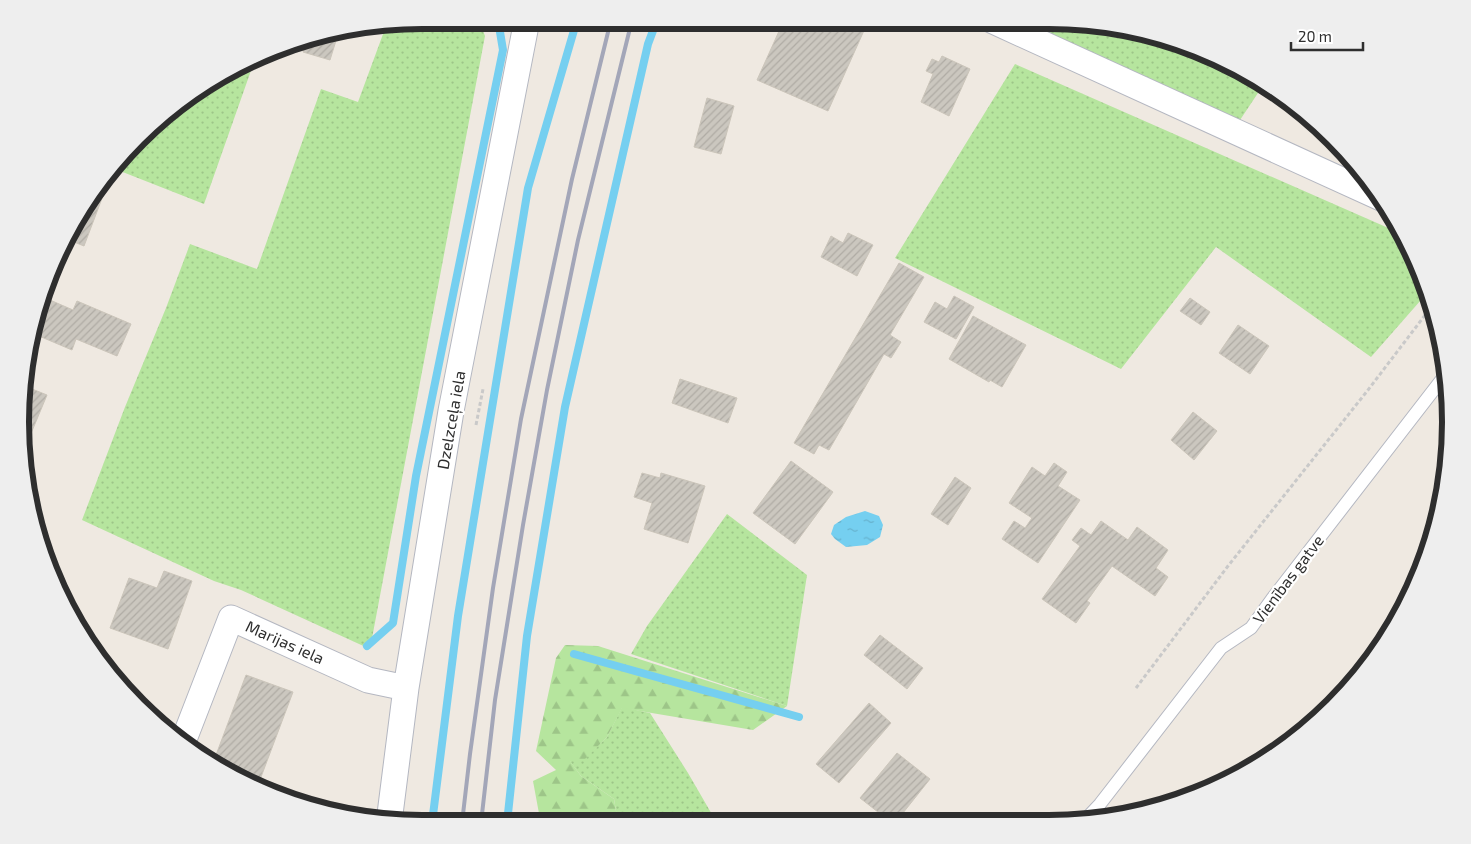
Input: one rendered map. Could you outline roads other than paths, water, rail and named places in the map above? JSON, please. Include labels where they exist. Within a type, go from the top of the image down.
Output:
[{"type":"street","name":"Dzelzceļa iela","points":[[390,814],[406,688],[452,411],[524,29]]},
{"type":"street","points":[[1011,29],[1367,191]]},
{"type":"street","name":"Marijas iela","points":[[185,736],[231,618],[368,680],[406,688]]},
{"type":"lane","name":"Vienības gatve","points":[[1092,813],[1221,648],[1251,628],[1440,382]]},
{"type":"water","points":[[865,511],[879,516],[883,525],[880,537],[867,545],[846,547],[831,534],[834,525],[846,517]]},
{"type":"waterway","points":[[367,646],[393,623],[416,476],[503,50],[500,29]]},
{"type":"waterway","points":[[433,815],[458,616],[528,188],[574,29]]},
{"type":"waterway","points":[[508,815],[527,636],[565,407],[648,44],[654,29]]},
{"type":"waterway","points":[[574,654],[799,717]]},
{"type":"railway","points":[[463,815],[493,588],[521,419],[572,179],[609,29]]},
{"type":"railway","points":[[482,815],[495,700],[547,390],[578,240],[630,29]]}]
